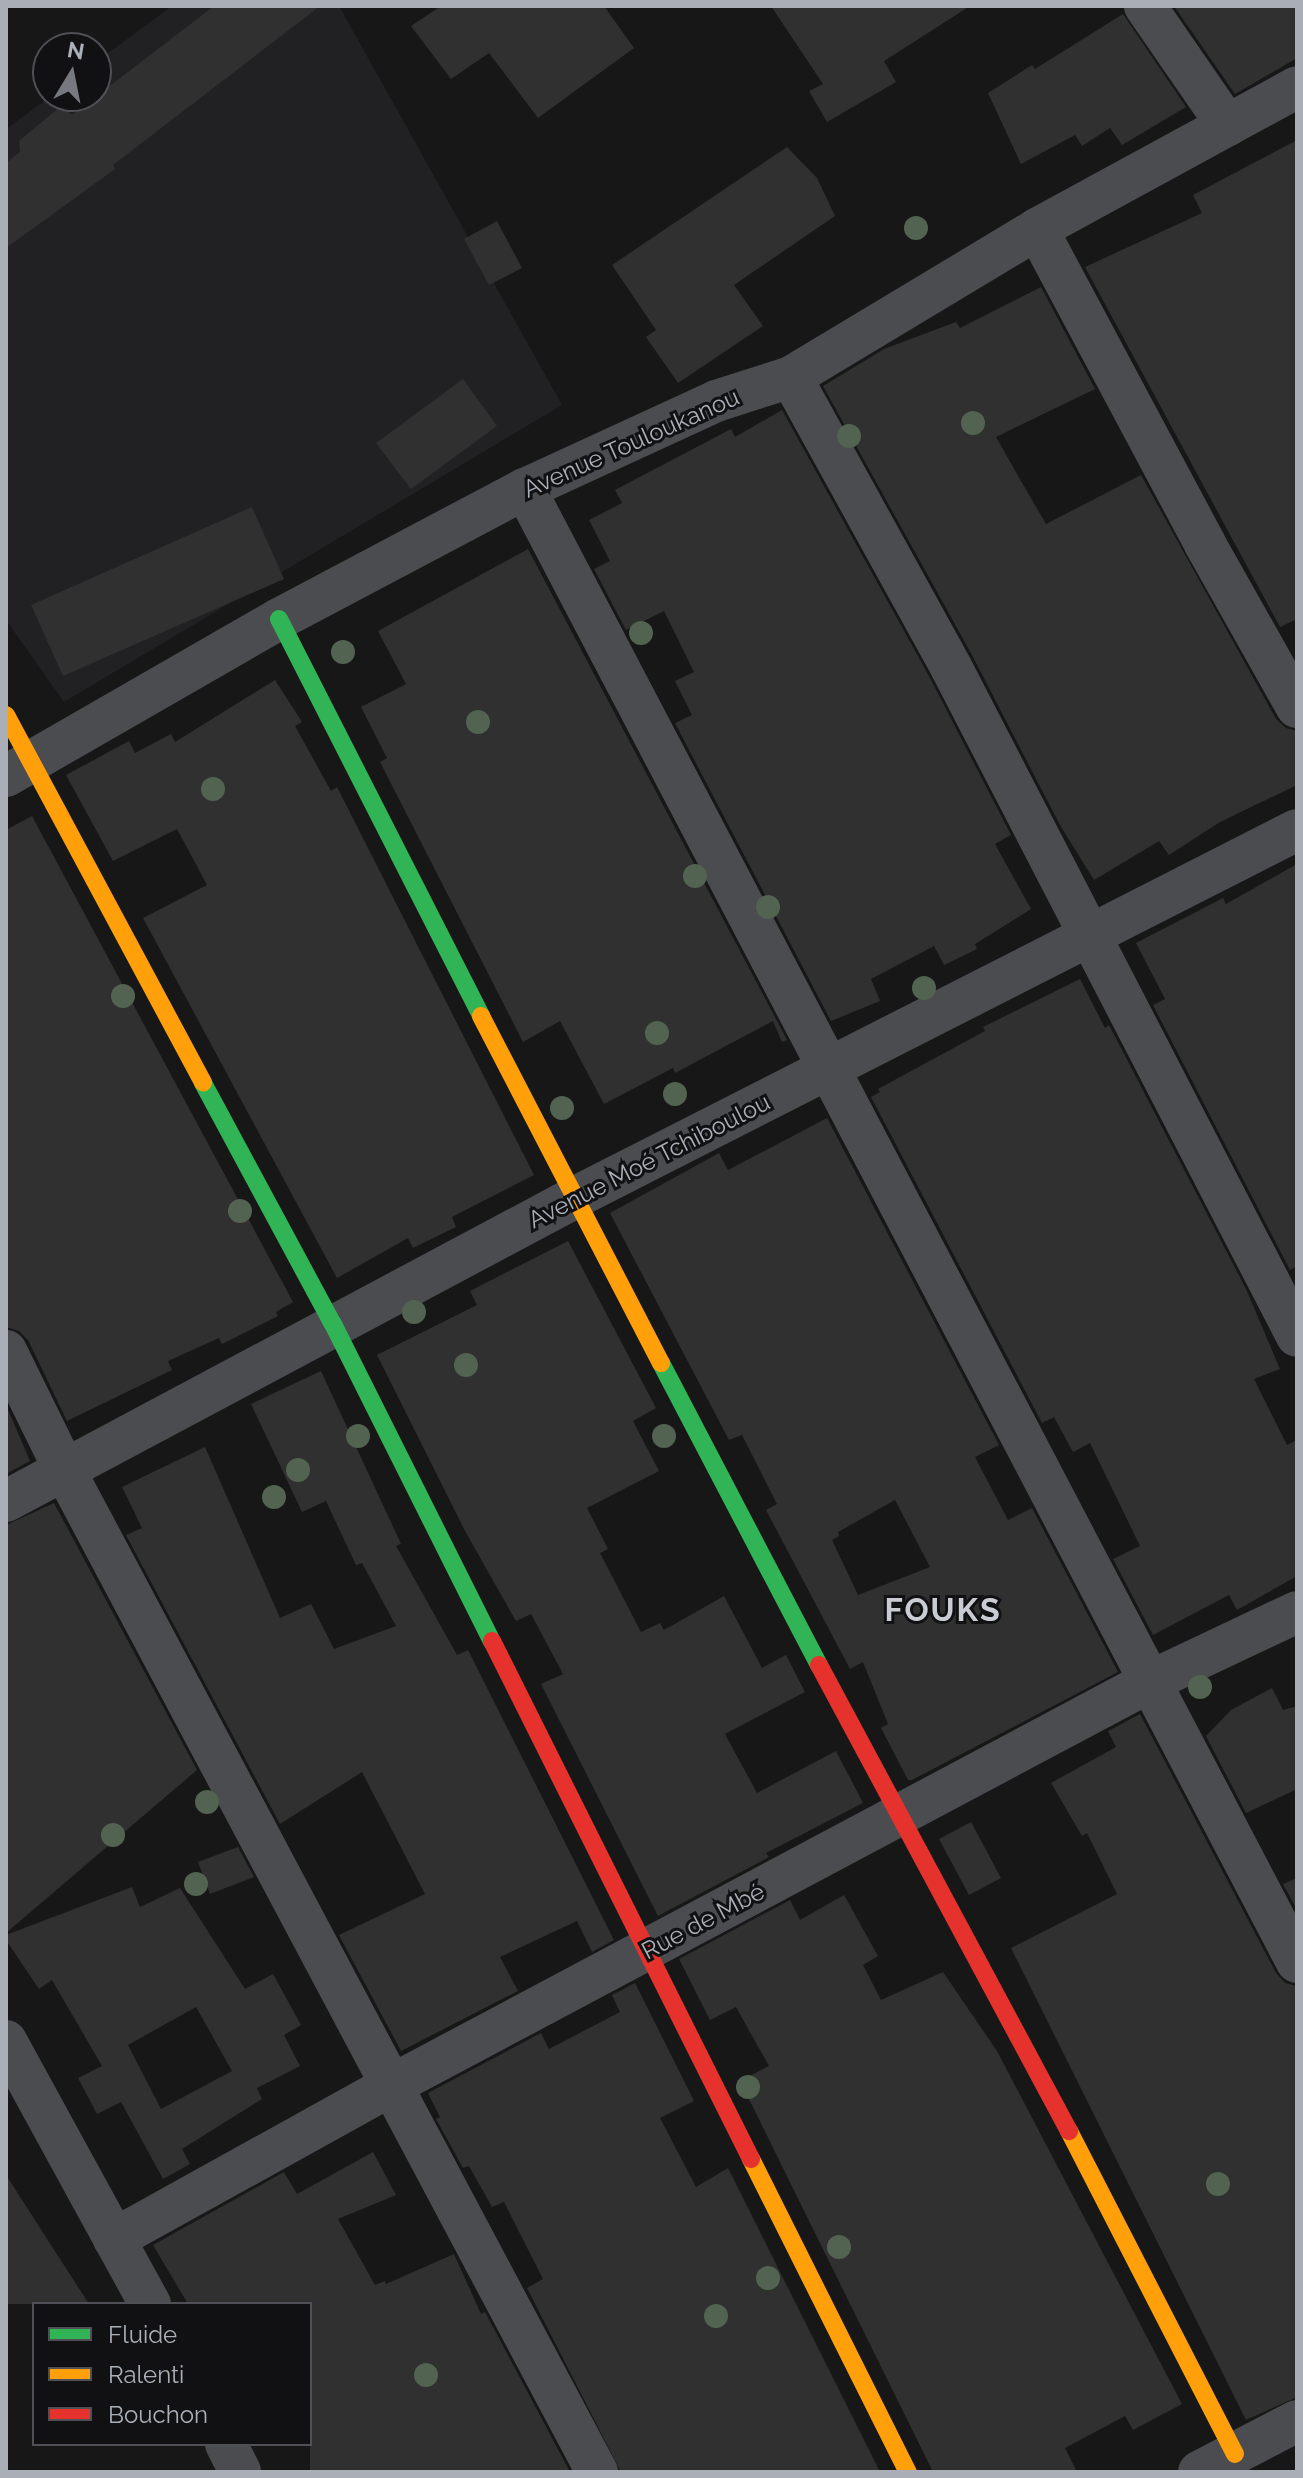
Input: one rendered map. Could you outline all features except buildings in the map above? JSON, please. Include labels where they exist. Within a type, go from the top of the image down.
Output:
[{"type":"street","points":[[1145,6],[1227,125]]},
{"type":"street","name":"Avenue Touloukanou","points":[[20,769],[279,619],[525,489],[716,401],[791,377],[1037,229],[1297,87]]},
{"type":"street","points":[[1037,229],[1205,544],[1297,707]]},
{"type":"street","points":[[791,377],[951,667],[1297,1336]]},
{"type":"street","points":[[525,489],[1297,1962]]},
{"type":"street","points":[[279,619],[574,1198],[899,1817],[1123,2232],[1208,2468],[1297,2421]]},
{"type":"street","points":[[6,715],[20,769],[333,1324],[908,2472]]},
{"type":"street","name":"Avenue Moé Tchiboulou","points":[[6,1501],[574,1198],[1297,830]]},
{"type":"street","points":[[6,1351],[65,1471],[597,2472]]},
{"type":"street","name":"Rue de Mbé","points":[[114,2239],[392,2085],[1151,1681],[1297,1612]]},
{"type":"street","points":[[6,2041],[149,2302]]},
{"type":"street","points":[[227,2446],[240,2472]]},
{"type":"shaded area","points":[[172,6],[339,6],[562,405],[64,702],[6,620],[6,129],[32,110],[112,112],[112,50]]},
{"type":"traffic: fast","points":[[279,619],[481,1016]]},
{"type":"traffic: fast","points":[[203,1083],[333,1324],[492,1641]]},
{"type":"traffic: fast","points":[[661,1363],[819,1665]]},
{"type":"traffic: slow","points":[[6,715],[203,1083]]},
{"type":"traffic: slow","points":[[481,1016],[661,1363]]},
{"type":"traffic: slow","points":[[1069,2131],[1235,2454]]},
{"type":"traffic: slow","points":[[751,2159],[908,2472]]},
{"type":"traffic: jam","points":[[492,1641],[751,2159]]},
{"type":"traffic: jam","points":[[819,1665],[1069,2131]]},
{"type":"district","name":"FOUKS","points":[[943,1610]]}]
